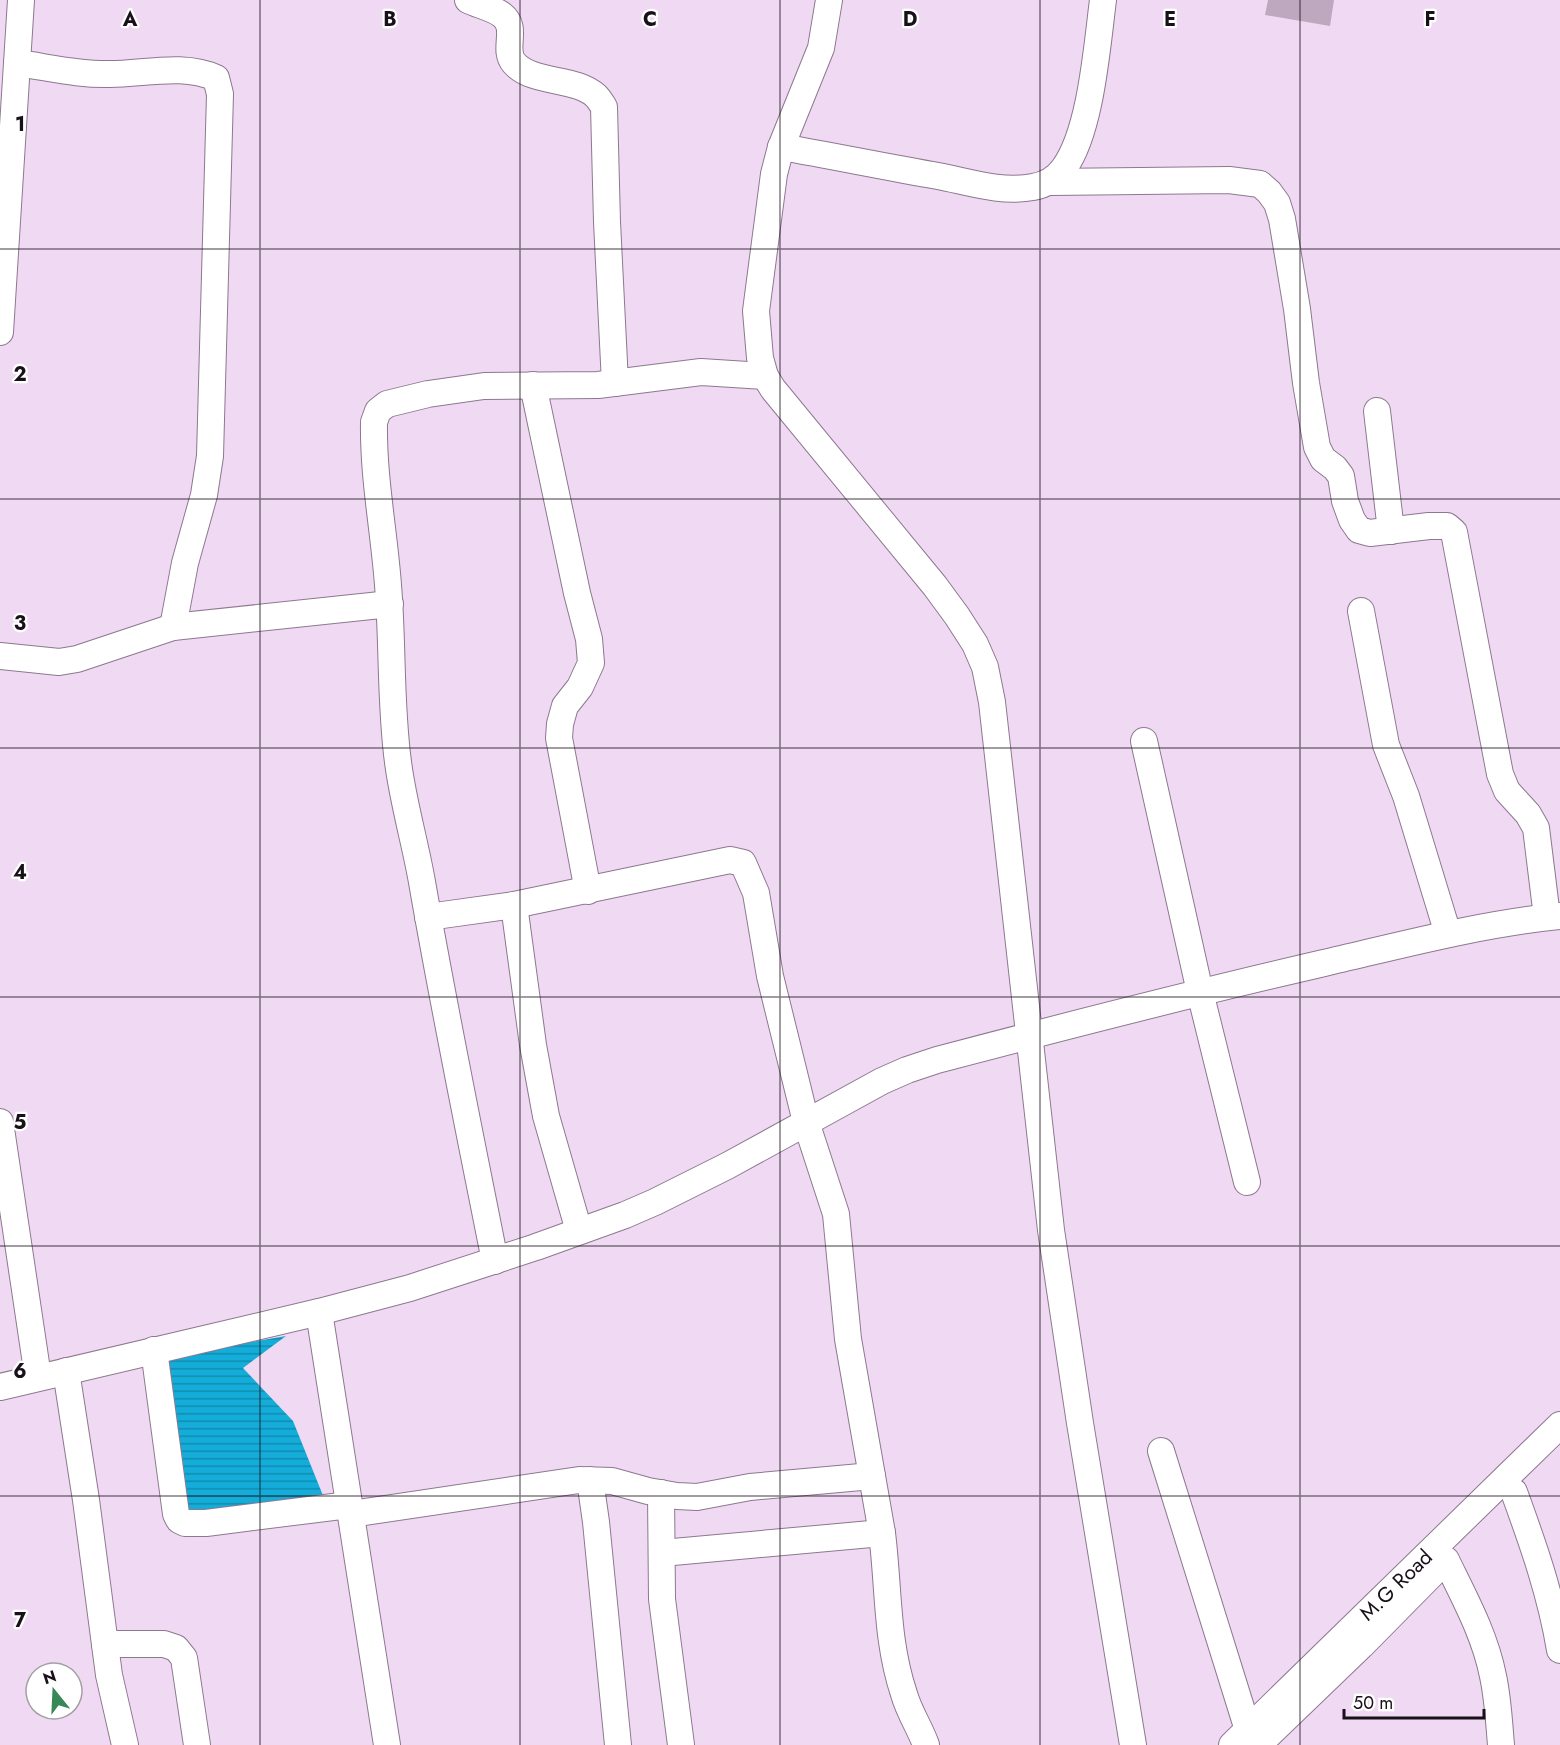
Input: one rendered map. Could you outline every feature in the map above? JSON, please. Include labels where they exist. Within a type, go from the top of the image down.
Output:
[{"type":"street","points":[[0,332],[21,0]]},
{"type":"street","points":[[468,0],[502,15],[508,23],[511,32],[510,55],[514,63],[537,76],[585,89],[596,95],[604,107],[606,222],[615,383]]},
{"type":"street","points":[[829,0],[821,48],[781,147],[774,174],[756,311],[757,343],[765,375],[798,422],[935,586],[975,644],[985,667],[992,702],[1053,1241],[1080,1423],[1133,1745]]},
{"type":"street","points":[[1050,182],[1063,170],[1072,154],[1081,128],[1092,82],[1103,0]]},
{"type":"street","points":[[17,63],[108,75],[195,71],[216,78],[220,94],[210,456],[204,495],[185,563],[173,627]]},
{"type":"street","points":[[0,1387],[319,1312],[410,1288],[495,1261],[625,1215],[728,1166],[806,1122],[907,1070],[937,1060],[1200,992],[1448,934],[1504,922],[1553,916],[1536,828],[1528,814],[1507,791],[1500,774],[1454,532],[1447,526],[1370,533],[1359,530],[1346,501],[1341,476],[1323,459],[1317,447],[1284,228],[1277,203],[1269,192],[1260,184],[1229,180],[1050,182],[1033,187],[991,187],[781,147]]},
{"type":"street","points":[[495,1261],[398,764],[392,712],[393,662],[390,604],[374,422],[378,411],[387,404],[428,394],[484,386],[583,386],[701,372],[765,375]]},
{"type":"street","points":[[533,385],[577,593],[589,639],[591,663],[580,687],[565,706],[559,738],[588,891]]},
{"type":"street","points":[[1377,411],[1391,531]]},
{"type":"street","points":[[0,656],[59,662],[77,659],[173,627],[390,604]]},
{"type":"street","points":[[1361,611],[1386,745],[1406,796],[1448,934]]},
{"type":"street","points":[[1144,741],[1200,992],[1247,1182]]},
{"type":"street","points":[[428,917],[514,905],[730,860],[743,863],[756,892],[770,976],[806,1122],[836,1214],[848,1339],[882,1533],[892,1645],[903,1694],[926,1745]]},
{"type":"street","points":[[514,905],[533,1044],[546,1116],[579,1231]]},
{"type":"street","points":[[0,1122],[38,1377]]},
{"type":"street","points":[[319,1312],[387,1745]]},
{"type":"street","points":[[154,1350],[176,1514],[179,1520],[185,1523],[350,1510],[590,1480],[612,1481],[661,1493],[697,1497],[750,1487],[872,1476]]},
{"type":"street","points":[[66,1371],[109,1675],[125,1745]]},
{"type":"street","name":"M.G Road","points":[[1246,1740],[1390,1604],[1560,1425]]},
{"type":"street","name":"M.G Road","points":[[1390,1604],[1446,1560],[1560,1449]]},
{"type":"street","points":[[1161,1451],[1246,1740]]},
{"type":"street","points":[[590,1480],[618,1745]]},
{"type":"street","points":[[1514,1492],[1543,1572],[1554,1612],[1560,1650]]},
{"type":"street","points":[[661,1493],[662,1599],[681,1745]]},
{"type":"street","points":[[662,1553],[882,1533]]},
{"type":"street","points":[[1446,1560],[1488,1655],[1493,1675],[1501,1745]]},
{"type":"street","points":[[105,1644],[164,1644],[176,1648],[184,1658],[188,1676],[197,1745]]},
{"type":"water","points":[[286,1336],[243,1368],[293,1421],[324,1498],[194,1514],[179,1506],[166,1357]]},
{"type":"building","points":[[1268,0],[1334,0],[1330,26],[1265,15]]}]
